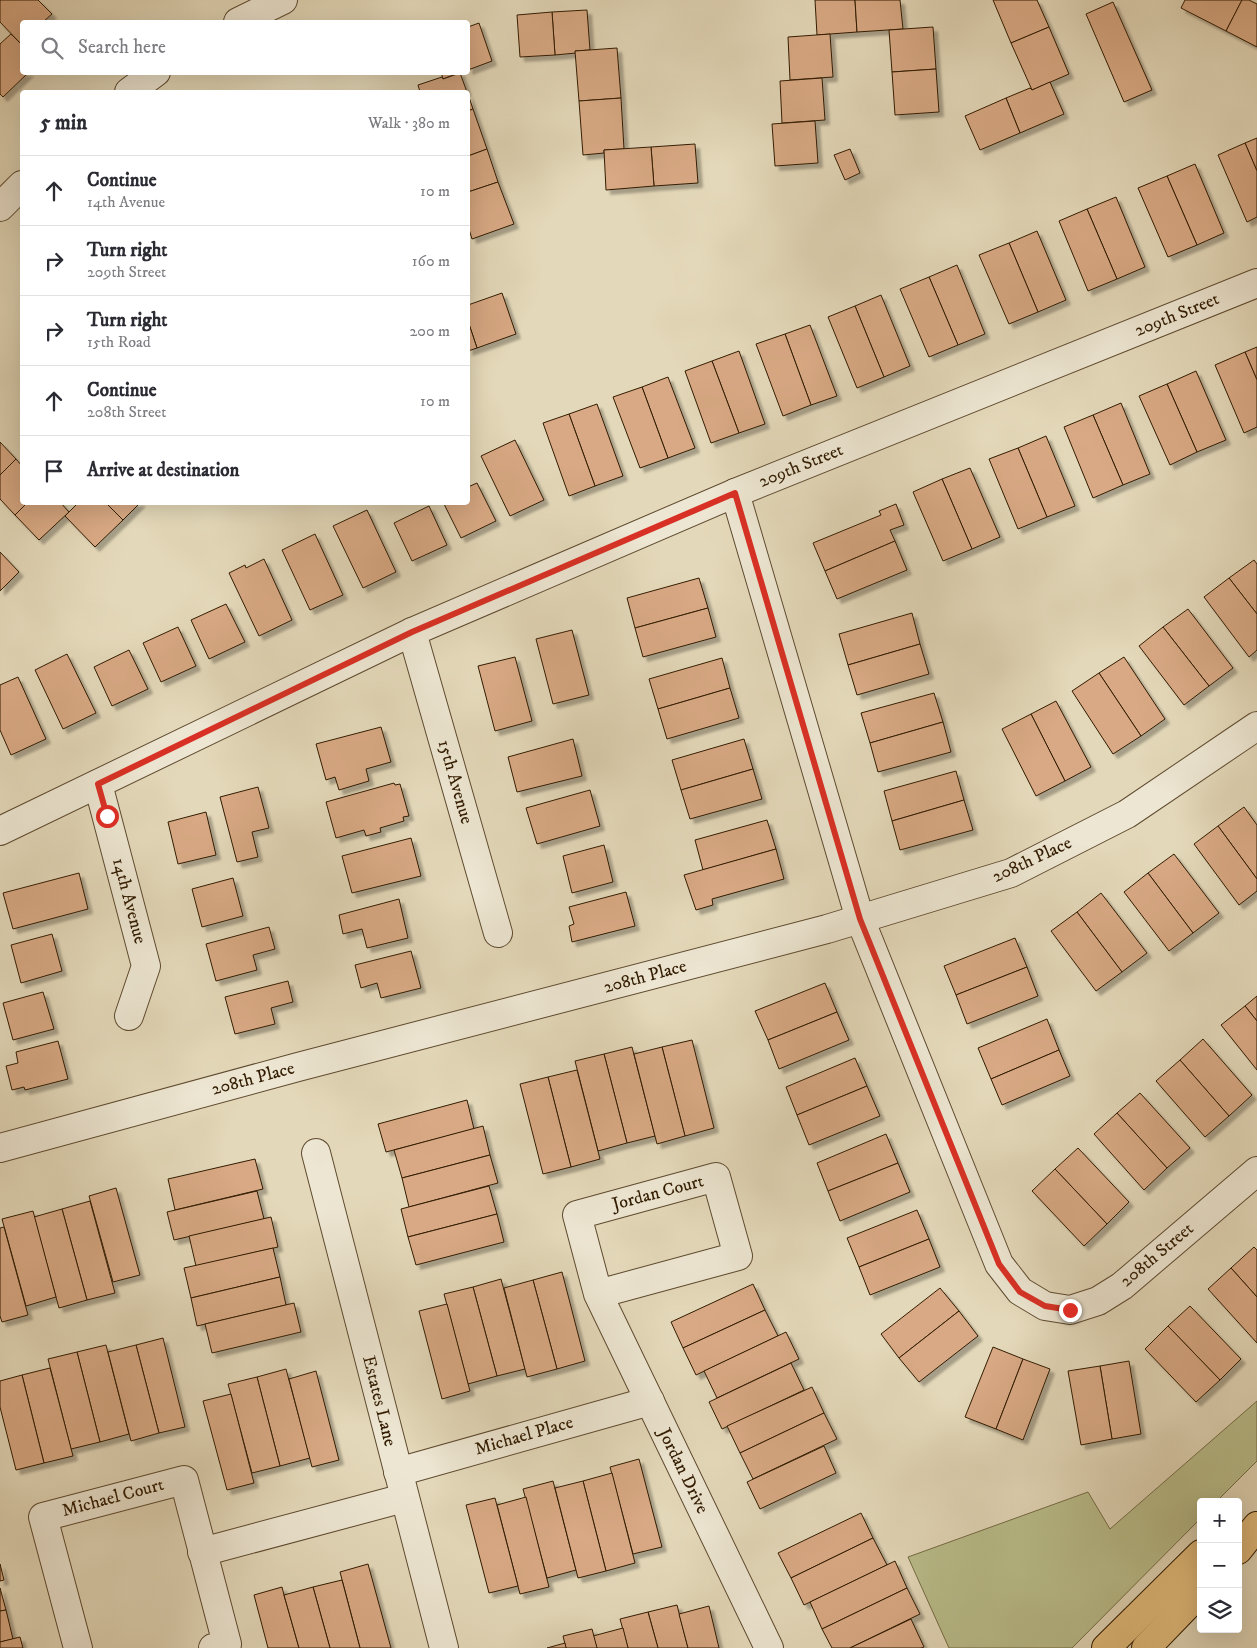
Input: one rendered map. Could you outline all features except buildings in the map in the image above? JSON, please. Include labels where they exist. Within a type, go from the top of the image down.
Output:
[{"type":"highway","points":[[1242,1520],[1257,1508]]},
{"type":"highway","points":[[1242,1545],[1257,1526]]},
{"type":"highway","points":[[1106,1648],[1197,1558]]},
{"type":"highway","points":[[1146,1648],[1197,1595]]},
{"type":"street","points":[[242,20],[283,0]]},
{"type":"street","points":[[132,90],[152,75]]},
{"type":"street","points":[[0,207],[20,187]]},
{"type":"street","name":"209th Street","points":[[0,831],[412,632],[735,493],[1257,283]]},
{"type":"street","points":[[735,493],[860,919]]},
{"type":"street","name":"15th Avenue","points":[[412,632],[498,933]]},
{"type":"street","name":"208th Place","points":[[0,1148],[298,1067],[827,929],[1010,873],[1127,814],[1257,726]]},
{"type":"street","name":"14th Avenue","points":[[98,784],[146,966],[129,1016]]},
{"type":"street","name":"208th Street","points":[[860,919],[999,1264],[1020,1292],[1045,1306],[1070,1310],[1098,1301],[1122,1286],[1257,1171]]},
{"type":"street","name":"Estates Lane","points":[[316,1153],[444,1648]]},
{"type":"street","name":"Jordan Court","points":[[716,1177],[738,1256],[598,1294],[577,1215],[716,1177]]},
{"type":"street","name":"Jordan Drive","points":[[598,1294],[769,1648]]},
{"type":"street","name":"Michael Place","points":[[401,1485],[650,1401]]},
{"type":"street","name":"Michael Court","points":[[78,1648],[43,1517],[184,1480],[227,1644],[213,1648]]},
{"type":"street","points":[[202,1552],[401,1485]]},
{"type":"green space","points":[[1257,1401],[1257,1461],[1220,1498],[1197,1498],[1197,1522],[1072,1648],[949,1648],[908,1557],[1088,1492],[1110,1529]]},
{"type":"route","points":[[107,816],[98,784],[412,632],[735,493],[860,919],[999,1264],[1020,1292],[1045,1306],[1070,1310]]}]
